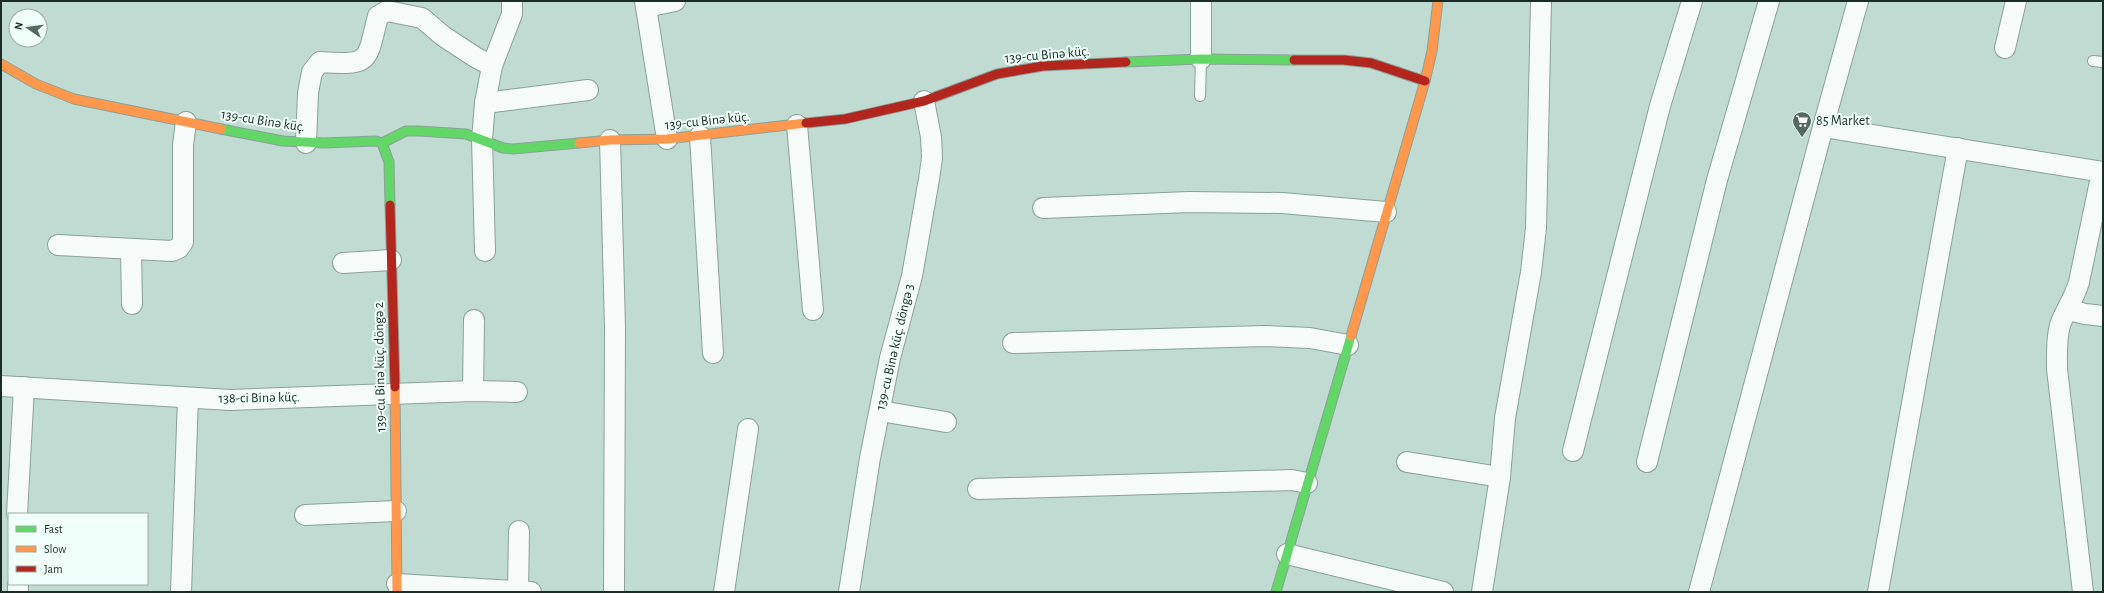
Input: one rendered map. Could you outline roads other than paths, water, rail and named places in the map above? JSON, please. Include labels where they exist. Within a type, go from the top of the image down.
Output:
[{"type":"street","points":[[485,251],[482,139],[485,102],[492,66],[512,14],[512,1]]},
{"type":"street","points":[[667,139],[646,4],[675,1]]},
{"type":"street","points":[[1200,59],[1201,1]]},
{"type":"street","points":[[1276,592],[1425,81],[1432,51],[1438,1]]},
{"type":"street","points":[[1482,592],[1500,477],[1505,418],[1536,228],[1541,1]]},
{"type":"street","points":[[1573,451],[1660,106],[1692,1]]},
{"type":"street","points":[[1647,462],[1718,180],[1769,1]]},
{"type":"street","points":[[1699,592],[1858,1]]},
{"type":"street","points":[[2005,48],[2016,1]]},
{"type":"street","points":[[306,143],[308,93],[312,72],[320,62],[351,64],[363,60],[369,52],[378,16],[387,11],[422,18],[443,36],[474,57],[492,66]]},
{"type":"street","name":"139-cu Binə küç.","points":[[1,64],[32,84],[53,93],[186,122],[283,141],[306,143],[370,139],[382,143],[406,132],[466,134],[503,148],[610,140],[667,139],[865,116],[924,102],[998,74],[1021,68],[1200,59],[1344,60],[1378,65],[1425,81]]},
{"type":"street","points":[[485,102],[588,90]]},
{"type":"street","name":"139-cu Binə küç. döngə 3","points":[[849,592],[870,458],[890,358],[912,276],[929,179],[932,158],[931,137],[924,102]]},
{"type":"street","points":[[58,245],[172,251],[179,248],[183,242],[183,145],[186,122]]},
{"type":"street","points":[[797,125],[813,310]]},
{"type":"street","points":[[1823,127],[2102,172],[2079,282],[2069,310],[2060,325],[2057,343],[2057,369],[2083,592]]},
{"type":"street","points":[[700,136],[713,353]]},
{"type":"street","points":[[610,140],[615,335],[614,592]]},
{"type":"street","name":"139-cu Binə küç. döngə 2","points":[[382,143],[386,150],[389,162],[395,394],[397,588]]},
{"type":"street","points":[[1878,592],[1958,148]]},
{"type":"street","points":[[1043,208],[1197,202],[1282,203],[1386,212]]},
{"type":"street","points":[[132,249],[132,304]]},
{"type":"street","points":[[343,264],[391,260]]},
{"type":"street","points":[[2069,310],[2103,316]]},
{"type":"street","points":[[473,391],[474,320]]},
{"type":"street","points":[[1013,343],[1265,336],[1310,338],[1348,345]]},
{"type":"street","name":"138-ci Binə küç.","points":[[1,386],[230,400],[473,391],[517,392]]},
{"type":"street","points":[[17,513],[24,387]]},
{"type":"street","points":[[181,592],[188,398]]},
{"type":"street","points":[[880,411],[946,422]]},
{"type":"street","points":[[724,592],[748,429]]},
{"type":"street","points":[[1407,462],[1500,477]]},
{"type":"street","points":[[978,489],[1292,480],[1307,483]]},
{"type":"street","points":[[305,516],[396,511]]},
{"type":"street","points":[[397,588],[524,592],[519,531]]},
{"type":"street","points":[[1287,554],[1436,591]]},
{"type":"lane","points":[[1200,59],[1200,96]]},
{"type":"place","name":"85 Market","points":[[1802,138]]}]
